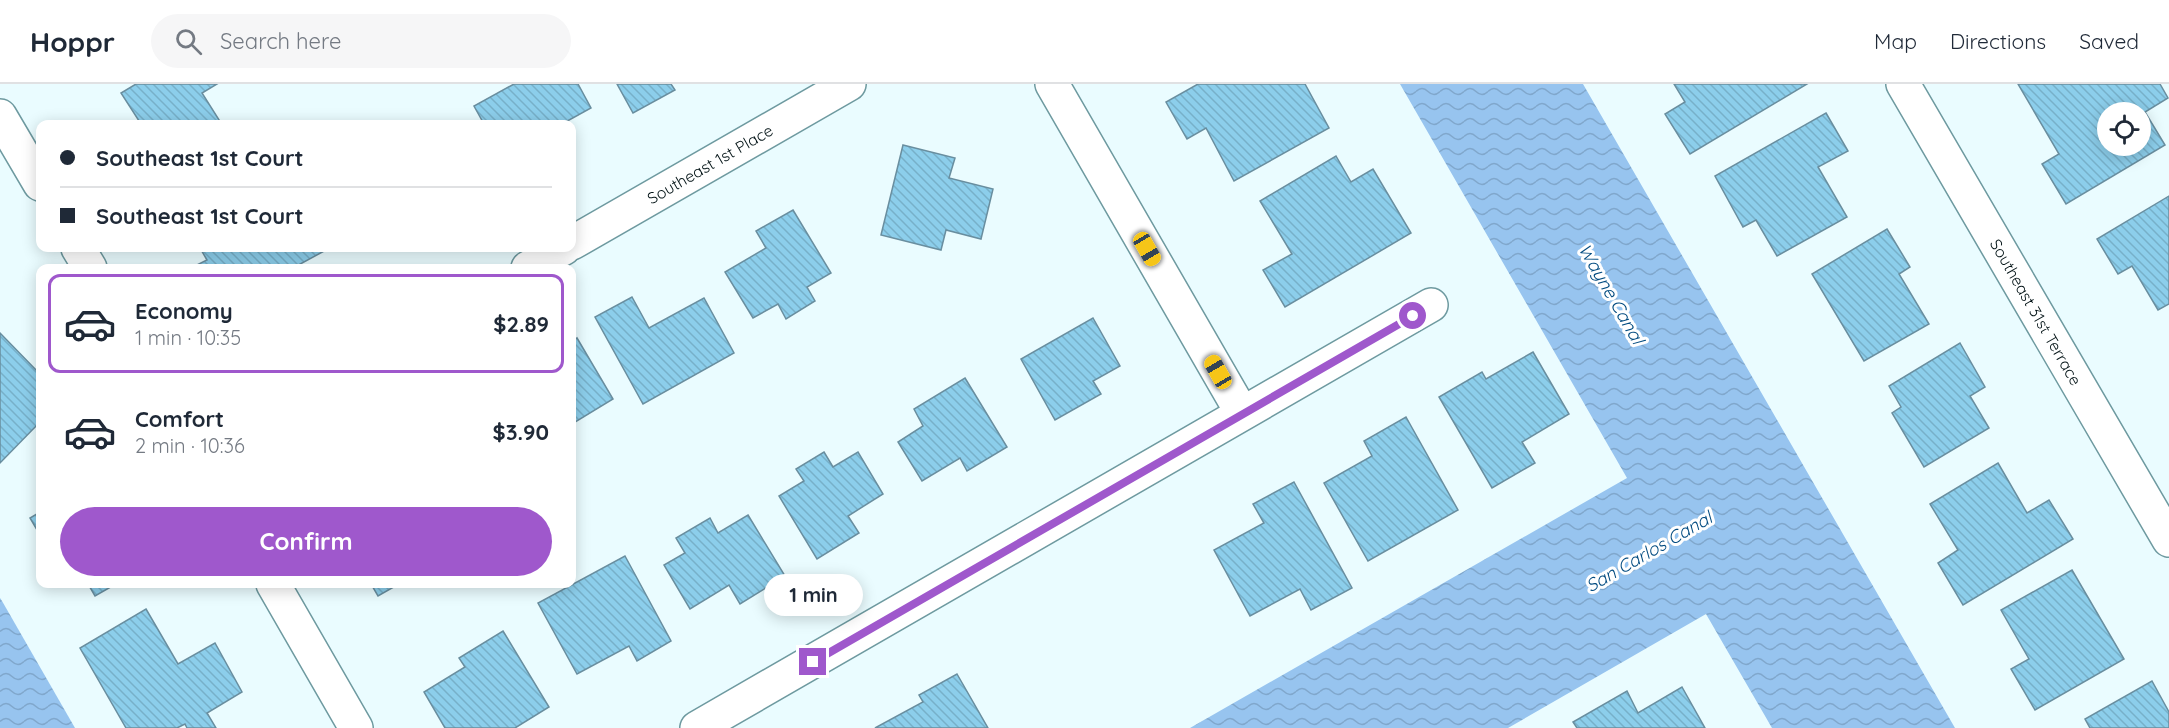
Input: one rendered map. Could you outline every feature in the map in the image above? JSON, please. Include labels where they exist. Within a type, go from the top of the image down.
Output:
[{"type":"street","name":"Southeast 1st Place","points":[[576,241],[849,84]]},
{"type":"street","points":[[1052,84],[1242,413]]},
{"type":"street","name":"Southeast 31st Terrace","points":[[1903,84],[2169,540]]},
{"type":"street","points":[[0,116],[36,177]]},
{"type":"street","points":[[535,264],[557,252]]},
{"type":"street","points":[[697,728],[1431,305]]},
{"type":"street","points":[[275,588],[356,728]]},
{"type":"water","points":[[1400,84],[1583,84],[1955,728],[1772,728],[1706,614],[1508,728],[1190,728],[1627,478]]},
{"type":"water","points":[[0,598],[2,601],[75,728],[0,728]]},
{"type":"building","points":[[136,84],[217,84],[202,93],[219,120],[138,120],[121,93]]},
{"type":"building","points":[[514,84],[578,84],[591,108],[569,120],[482,120],[474,106]]},
{"type":"building","points":[[617,84],[671,84],[675,90],[633,113]]},
{"type":"building","points":[[1198,84],[1305,84],[1329,128],[1234,181],[1206,128],[1187,139],[1166,102]]},
{"type":"building","points":[[1674,84],[1807,84],[1690,154],[1665,114],[1685,102]]},
{"type":"building","points":[[2018,84],[2160,84],[2168,98],[2151,108],[2151,102],[2097,102],[2097,156],[2147,156],[2066,204],[2042,164],[2059,154]]},
{"type":"building","points":[[1826,113],[1848,151],[1818,167],[1847,217],[1777,256],[1756,220],[1743,227],[1715,176]]},
{"type":"building","points":[[2151,122],[2165,145],[2151,153]]},
{"type":"building","points":[[903,145],[955,158],[949,178],[993,189],[981,239],[946,230],[941,250],[881,235]]},
{"type":"building","points":[[1336,156],[1351,182],[1373,169],[1411,233],[1285,307],[1263,270],[1292,254],[1260,201]]},
{"type":"building","points":[[2169,196],[2169,304],[2158,310],[2132,266],[2118,274],[2097,239]]},
{"type":"building","points":[[793,210],[831,273],[807,287],[815,301],[786,319],[778,304],[753,318],[725,272],[766,248],[756,231]]},
{"type":"building","points":[[1887,229],[1910,267],[1899,274],[1929,324],[1864,361],[1812,274]]},
{"type":"building","points":[[202,252],[322,252],[300,264],[199,264],[207,260]]},
{"type":"building","points":[[632,297],[649,328],[704,298],[734,353],[643,404],[595,317]]},
{"type":"building","points":[[1093,318],[1120,366],[1093,381],[1101,394],[1055,420],[1021,359]]},
{"type":"building","points":[[0,333],[36,370],[36,426],[0,463]]},
{"type":"building","points":[[576,339],[613,399],[576,422]]},
{"type":"building","points":[[1960,343],[1985,387],[1970,396],[1989,428],[1924,467],[1892,413],[1901,407],[1889,386]]},
{"type":"building","points":[[1533,352],[1569,414],[1522,442],[1535,463],[1492,488],[1439,397],[1482,372],[1486,379]]},
{"type":"building","points":[[965,378],[1007,447],[967,471],[960,458],[922,481],[898,442],[923,426],[914,409]]},
{"type":"building","points":[[1406,417],[1458,510],[1368,561],[1324,483],[1372,456],[1364,441]]},
{"type":"building","points":[[824,452],[833,467],[858,452],[883,494],[848,516],[859,533],[817,559],[779,496],[804,481],[796,469]]},
{"type":"building","points":[[1998,463],[2027,513],[2049,500],[2073,539],[1963,605],[1938,563],[1958,550],[1930,504]]},
{"type":"building","points":[[1294,482],[1352,588],[1311,610],[1300,589],[1250,616],[1214,550],[1264,523],[1253,504]]},
{"type":"building","points":[[36,514],[36,528],[30,518]]},
{"type":"building","points":[[748,515],[785,576],[740,604],[729,585],[690,609],[664,565],[685,553],[676,538],[710,518],[718,533]]},
{"type":"building","points":[[625,556],[671,641],[637,661],[629,646],[577,674],[538,603],[566,588],[576,588],[576,582]]},
{"type":"building","points":[[2072,570],[2124,659],[2035,710],[2011,669],[2029,659],[2001,610]]},
{"type":"building","points":[[90,588],[109,588],[95,596]]},
{"type":"building","points":[[373,588],[392,588],[378,596]]},
{"type":"building","points":[[146,609],[178,664],[215,643],[242,692],[207,713],[216,728],[187,728],[185,724],[177,728],[126,728],[80,648]]},
{"type":"building","points":[[503,631],[549,707],[515,728],[445,728],[424,692],[465,667],[459,658]]},
{"type":"building","points":[[957,674],[988,728],[875,728],[923,702],[919,695]]},
{"type":"building","points":[[2152,681],[2169,712],[2169,728],[2090,728],[2085,719]]},
{"type":"building","points":[[1682,687],[1705,728],[1577,728],[1573,722],[1627,691],[1638,713]]},
{"type":"route","points":[[813,662],[1413,316]]},
{"type":"water label","name":"Wayne Canal","points":[[1611,294]]},
{"type":"water label","name":"San Carlos Canal","points":[[1649,552]]}]
